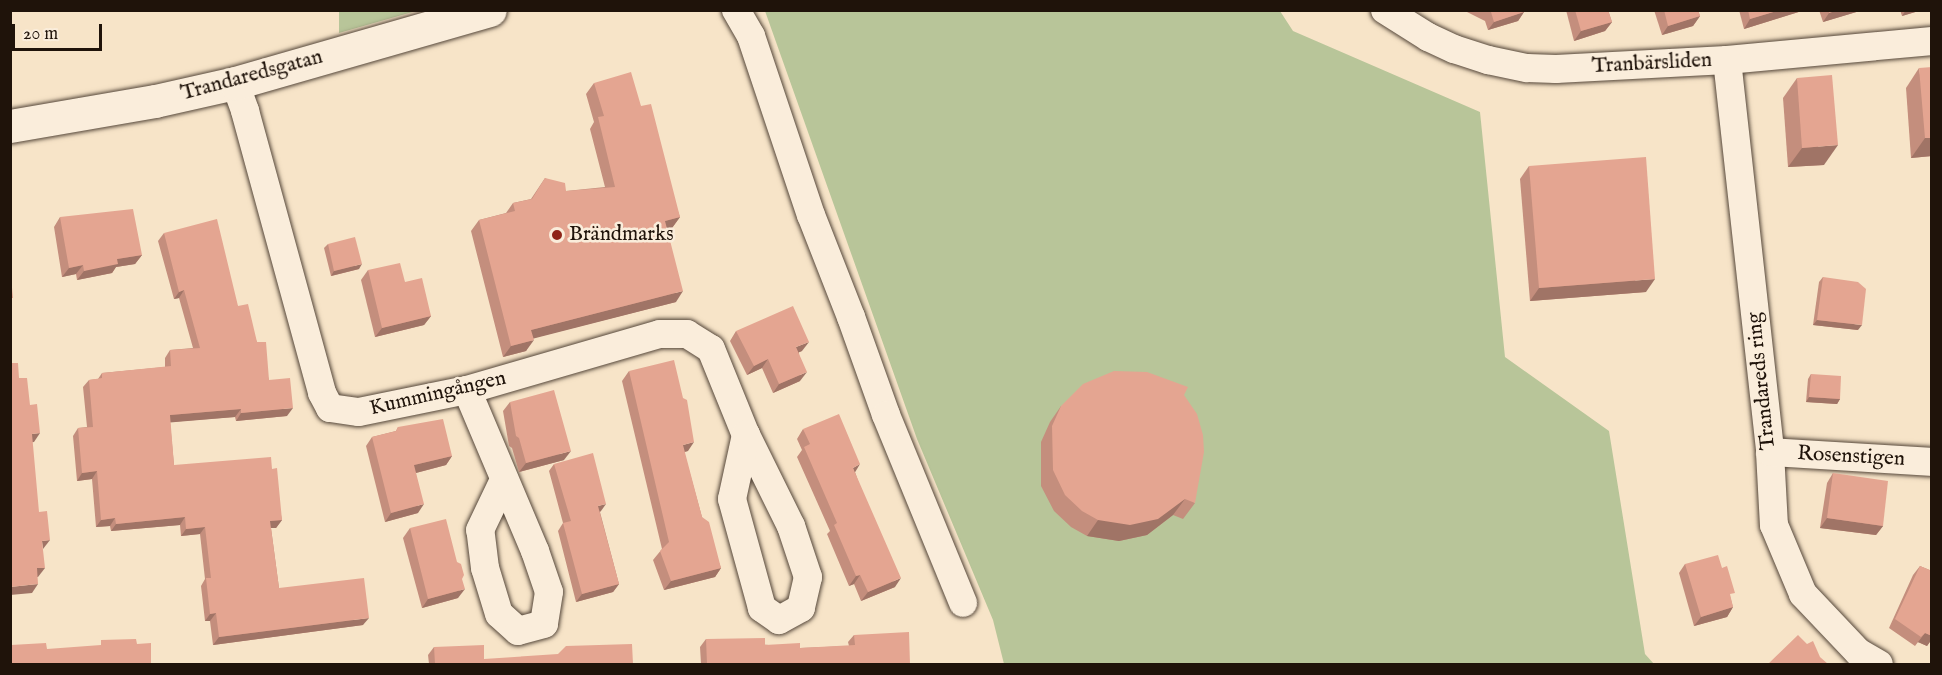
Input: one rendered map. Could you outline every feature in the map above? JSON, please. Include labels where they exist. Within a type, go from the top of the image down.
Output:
[{"type":"street","name":"Trandaredsgatan","points":[[10,126],[155,101],[235,83],[490,10]]},
{"type":"street","points":[[736,10],[751,36],[811,215],[886,415],[963,603]]},
{"type":"street","name":"Tranbärsliden","points":[[1385,10],[1428,37],[1454,49],[1488,60],[1527,68],[1557,69],[1727,60],[1932,41]]},
{"type":"street","name":"Trandareds ring","points":[[1727,60],[1770,452],[1774,525],[1803,594],[1858,652],[1879,664]]},
{"type":"street","name":"Kummingången","points":[[235,83],[245,111],[322,393],[330,408],[359,412],[467,390],[660,334],[687,334],[711,350],[746,435],[791,526],[808,577],[801,608],[778,620],[762,608],[732,499],[746,435]]},
{"type":"street","points":[[467,390],[504,480]]},
{"type":"street","name":"Rosenstigen","points":[[1770,452],[1932,462]]},
{"type":"green space","points":[[339,10],[416,11],[339,33]]},
{"type":"green space","points":[[765,11],[1280,11],[1293,31],[1480,112],[1505,357],[1609,431],[1645,654],[1654,664],[1004,664],[993,620],[917,439]]},
{"type":"building","points":[[1487,10],[1524,10],[1524,12],[1494,22],[1491,12]]},
{"type":"building","points":[[1575,10],[1608,10],[1612,22],[1581,31]]},
{"type":"building","points":[[1664,10],[1698,10],[1700,16],[1668,26]]},
{"type":"building","points":[[1748,10],[1780,10],[1750,19]]},
{"type":"building","points":[[1932,67],[1932,138],[1925,138],[1919,68]]},
{"type":"building","points":[[631,72],[641,106],[651,104],[680,217],[665,221],[683,291],[531,330],[534,340],[511,346],[479,220],[515,211],[513,203],[532,199],[545,178],[565,183],[566,191],[615,187],[598,117],[604,116],[594,83]]},
{"type":"building","points":[[1832,75],[1838,145],[1802,148],[1797,78]]},
{"type":"building","points":[[1646,157],[1655,279],[1539,288],[1529,166]]},
{"type":"building","points":[[133,209],[142,255],[117,259],[118,264],[84,271],[83,265],[69,268],[60,217]]},
{"type":"building","points":[[217,219],[238,306],[248,304],[257,342],[266,342],[269,380],[290,378],[293,408],[241,413],[241,409],[170,415],[174,465],[271,457],[272,469],[277,468],[282,520],[270,521],[279,588],[364,578],[369,618],[219,637],[216,613],[210,614],[206,578],[211,578],[205,527],[186,529],[185,517],[116,524],[115,518],[101,520],[97,471],[82,473],[78,428],[93,427],[89,380],[102,378],[102,373],[171,366],[170,350],[200,348],[184,290],[179,292],[164,233]]},
{"type":"building","points":[[355,237],[362,264],[334,271],[328,244]]},
{"type":"building","points":[[400,263],[405,282],[422,278],[431,316],[382,328],[368,270]]},
{"type":"building","points":[[10,268],[13,298],[10,298]]},
{"type":"building","points":[[1823,277],[1858,282],[1866,289],[1862,325],[1817,320]]},
{"type":"building","points":[[793,306],[809,342],[796,347],[807,372],[779,384],[768,359],[754,366],[736,331]]},
{"type":"building","points":[[674,360],[683,398],[687,400],[694,442],[683,445],[702,517],[709,522],[721,568],[671,581],[660,551],[669,542],[629,371]]},
{"type":"building","points":[[10,363],[18,363],[19,378],[27,378],[30,405],[37,404],[40,433],[32,434],[39,512],[47,511],[50,540],[42,541],[45,568],[37,568],[38,584],[10,587]]},
{"type":"building","points":[[1114,371],[1147,372],[1188,387],[1184,395],[1197,414],[1203,435],[1204,452],[1195,503],[1185,499],[1158,519],[1130,525],[1098,520],[1082,511],[1065,495],[1053,470],[1052,426],[1061,406],[1083,384]]},
{"type":"building","points":[[1811,374],[1841,376],[1840,399],[1809,397]]},
{"type":"building","points":[[554,390],[571,451],[526,463],[519,438],[516,436],[510,402]]},
{"type":"building","points":[[839,414],[860,464],[853,468],[901,578],[868,592],[860,575],[856,576],[834,525],[837,523],[804,447],[810,444],[803,429]]},
{"type":"building","points":[[443,419],[452,456],[414,465],[424,504],[391,513],[372,437],[396,431],[398,427]]},
{"type":"building","points":[[593,453],[606,504],[598,506],[619,584],[582,594],[563,523],[571,521],[554,464]]},
{"type":"building","points":[[1833,473],[1888,481],[1883,526],[1827,518]]},
{"type":"building","points":[[446,519],[457,562],[461,564],[464,575],[462,579],[465,589],[428,599],[410,528]]},
{"type":"building","points":[[1718,555],[1722,568],[1727,566],[1735,593],[1730,594],[1733,607],[1701,617],[1685,564]]},
{"type":"building","points":[[1920,566],[1932,571],[1932,636],[1925,633],[1921,637],[1895,619]]},
{"type":"building","points":[[909,632],[910,664],[707,664],[706,639],[765,638],[765,645],[800,643],[800,648],[855,645],[854,635]]},
{"type":"building","points":[[1798,635],[1807,644],[1813,641],[1820,657],[1828,664],[1768,664]]},
{"type":"building","points":[[136,639],[137,644],[151,643],[151,664],[10,664],[11,645],[46,643],[47,649],[101,645],[101,640]]},
{"type":"building","points":[[632,644],[633,664],[435,664],[434,647],[484,645],[484,659],[558,654],[566,646]]},
{"type":"place","name":"Brändmarks","points":[[557,235]]}]
